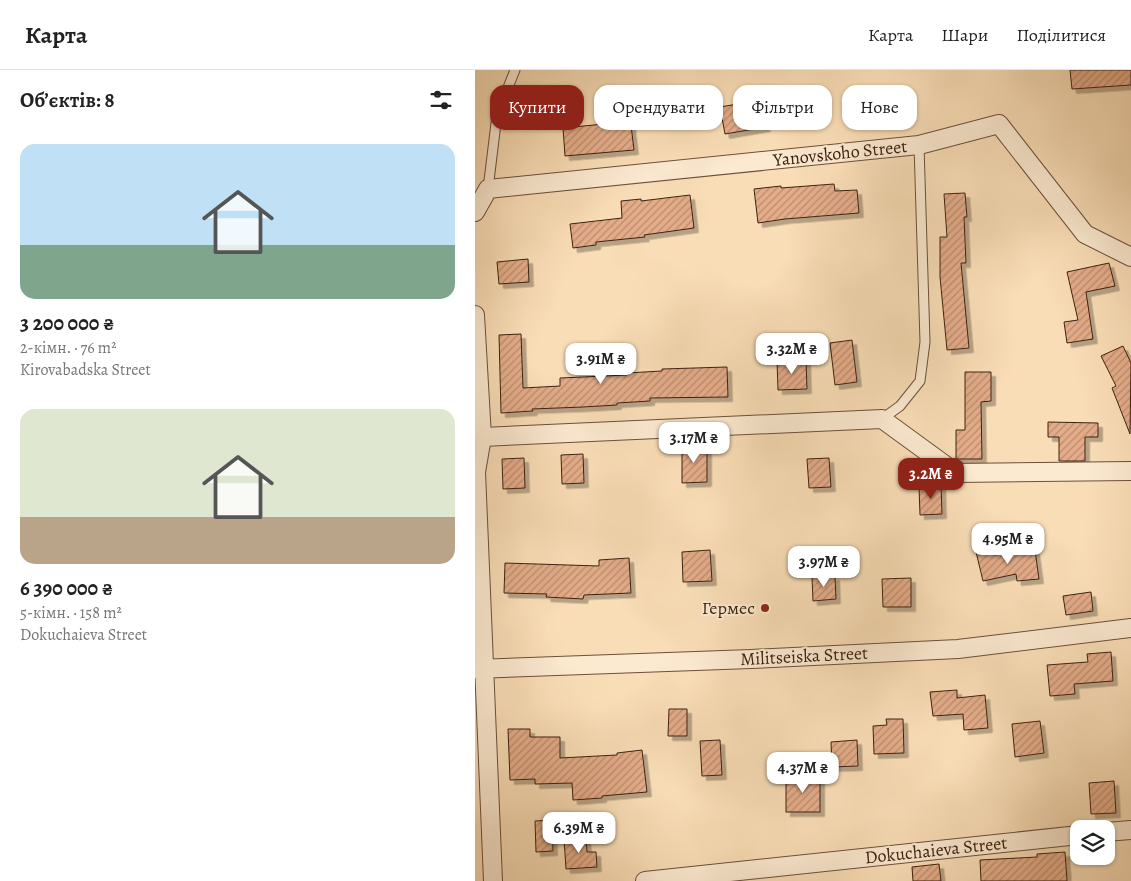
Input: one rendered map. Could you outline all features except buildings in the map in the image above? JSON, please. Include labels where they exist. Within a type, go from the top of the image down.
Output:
[{"type":"street","name":"Yanovskoho Street","points":[[488,189],[919,145],[999,124],[1085,234],[1131,257]]},
{"type":"street","points":[[475,212],[488,189]]},
{"type":"street","points":[[475,315],[479,439],[475,472],[479,668],[493,881]]},
{"type":"street","points":[[479,439],[881,419],[956,473],[1131,470]]},
{"type":"street","name":"Militseiska Street","points":[[479,668],[751,659],[958,649],[1131,628]]},
{"type":"street","points":[[1115,831],[1131,830]]},
{"type":"street","name":"Dokuchaieva Street","points":[[645,881],[1070,836]]},
{"type":"lane","points":[[488,189],[497,116],[515,70]]},
{"type":"lane","points":[[881,419],[900,406],[920,381],[925,342],[919,145]]},
{"type":"place","name":"Гермес","points":[[765,608]]}]
